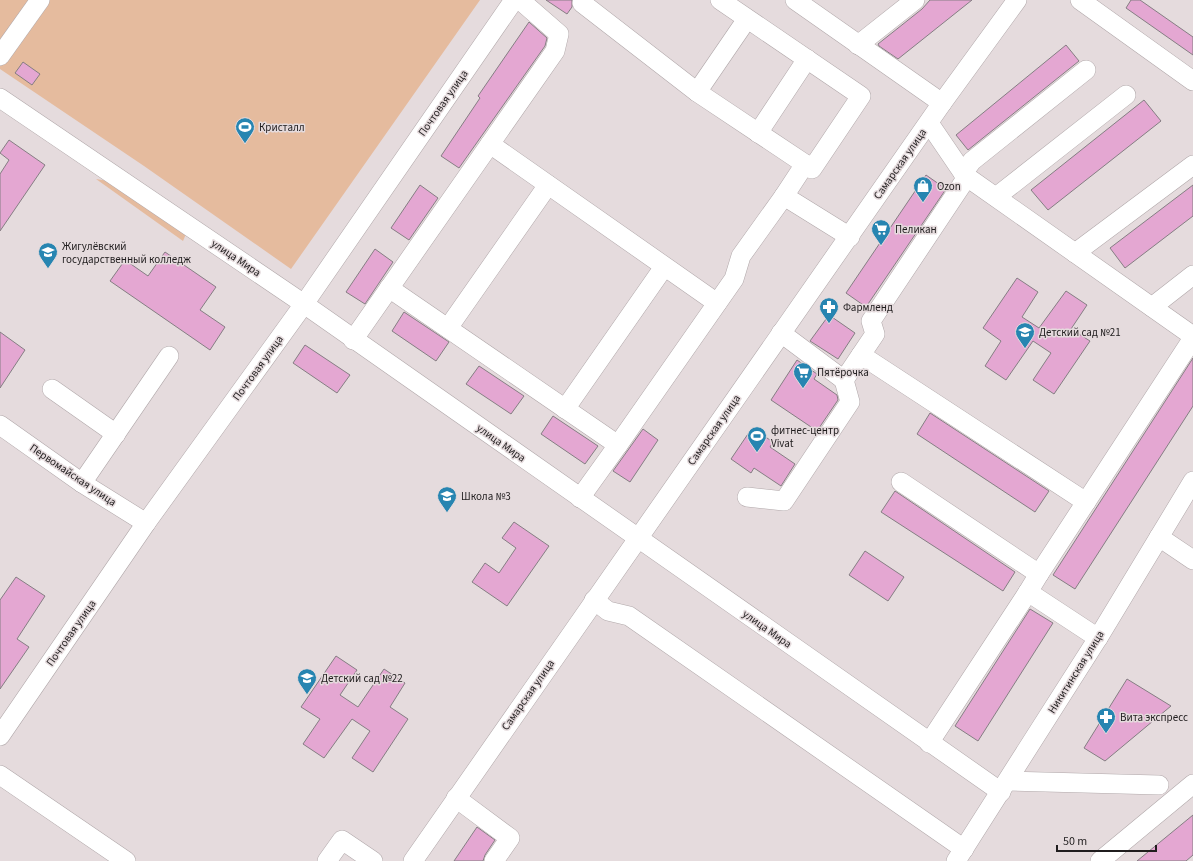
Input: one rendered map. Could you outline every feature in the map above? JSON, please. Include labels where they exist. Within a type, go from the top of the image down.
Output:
[{"type":"street","points":[[0,56],[40,0]]},
{"type":"street","name":"Почтовая улица","points":[[0,736],[146,523],[304,304],[514,0]]},
{"type":"street","points":[[353,340],[555,51],[559,34],[520,0]]},
{"type":"street","points":[[584,0],[582,3],[697,92],[812,170],[861,96],[720,0]]},
{"type":"street","points":[[795,0],[942,103]]},
{"type":"street","points":[[858,44],[915,0]]},
{"type":"street","name":"Самарская улица","points":[[413,861],[594,600],[850,237],[942,103],[1017,0]]},
{"type":"street","points":[[1080,0],[1193,81]]},
{"type":"street","points":[[697,92],[747,18]]},
{"type":"street","points":[[758,133],[807,59]]},
{"type":"street","points":[[844,380],[875,334],[871,321],[965,175],[972,161],[1086,70]]},
{"type":"street","points":[[996,197],[1126,95]]},
{"type":"street","name":"улица Мира","points":[[0,98],[304,304],[353,340],[929,743],[1004,787]]},
{"type":"street","points":[[929,123],[965,175],[1193,337],[929,743]]},
{"type":"street","points":[[490,144],[717,303]]},
{"type":"street","points":[[580,498],[734,278],[741,256],[805,164]]},
{"type":"street","points":[[1075,252],[1193,165]]},
{"type":"street","points":[[448,328],[548,185]]},
{"type":"street","points":[[784,196],[850,237]]},
{"type":"street","points":[[565,409],[664,267]]},
{"type":"street","points":[[1152,307],[1193,275]]},
{"type":"street","points":[[389,288],[618,445]]},
{"type":"street","points":[[747,497],[784,501],[850,402],[844,380],[793,344],[781,333]]},
{"type":"street","points":[[861,355],[1086,502]]},
{"type":"street","points":[[82,483],[169,356]]},
{"type":"street","points":[[52,389],[116,434]]},
{"type":"street","name":"Первомайская улица","points":[[0,425],[82,483],[146,523]]},
{"type":"street","name":"Никитинская улица","points":[[960,855],[1098,638],[1158,536],[1193,481]]},
{"type":"street","points":[[900,482],[1039,574]]},
{"type":"street","points":[[1158,536],[1193,560]]},
{"type":"street","points":[[1028,592],[1098,638]]},
{"type":"street","points":[[594,600],[608,611],[629,616],[960,855]]},
{"type":"street","points":[[0,775],[126,861]]},
{"type":"street","points":[[1100,861],[1193,784]]},
{"type":"street","points":[[1004,787],[1159,785]]},
{"type":"street","points":[[456,798],[510,838],[494,861]]},
{"type":"street","points":[[327,861],[342,840],[373,861]]},
{"type":"shaded area","name":"Кристалл","points":[[0,0],[480,0],[291,269],[144,166],[0,69]]},
{"type":"shaded area","points":[[96,179],[109,181],[186,234],[183,241]]},
{"type":"building","points":[[546,0],[572,0],[572,7],[567,14]]},
{"type":"building","points":[[930,0],[972,0],[898,59],[879,46],[878,44],[922,9]]},
{"type":"building","points":[[1131,0],[1140,0],[1193,37],[1193,55],[1126,8]]},
{"type":"building","points":[[529,22],[547,38],[545,46],[459,168],[441,156],[480,98],[478,96]]},
{"type":"building","points":[[1066,45],[1079,61],[968,150],[956,135]]},
{"type":"building","points":[[23,62],[40,74],[32,85],[15,73]]},
{"type":"building","points":[[1144,100],[1161,121],[1048,210],[1031,190]]},
{"type":"building","points":[[9,140],[45,165],[0,231],[0,174],[9,160],[0,153]]},
{"type":"building","points":[[926,175],[946,189],[866,307],[846,293]]},
{"type":"building","points":[[420,185],[438,198],[409,240],[391,228]]},
{"type":"building","points":[[1193,185],[1193,216],[1125,268],[1110,248]]},
{"type":"building","points":[[375,249],[393,262],[365,304],[346,292]]},
{"type":"building","points":[[165,252],[216,287],[200,310],[225,327],[210,350],[110,281],[125,260],[148,276]]},
{"type":"building","points":[[1017,278],[1038,292],[1022,317],[1039,328],[1066,291],[1087,305],[1071,329],[1090,341],[1054,394],[1033,380],[1051,353],[1033,341],[1006,380],[985,366],[1001,341],[983,328]]},
{"type":"building","points":[[404,312],[449,342],[436,361],[392,331]]},
{"type":"building","points":[[829,315],[855,333],[838,359],[810,341]]},
{"type":"building","points":[[0,332],[25,350],[0,388]]},
{"type":"building","points":[[305,345],[350,375],[337,393],[293,363]]},
{"type":"building","points":[[1193,358],[1193,406],[1075,589],[1053,575]]},
{"type":"building","name":"Пятёрочка","points":[[797,360],[817,374],[814,379],[837,395],[838,400],[817,431],[771,400]]},
{"type":"building","points":[[479,366],[524,396],[511,414],[466,384]]},
{"type":"building","points":[[930,413],[1049,491],[1035,512],[917,434]]},
{"type":"building","points":[[553,416],[598,446],[585,464],[541,434]]},
{"type":"building","name":"фитнес-центр Vivat","points":[[752,428],[773,442],[770,447],[795,464],[781,486],[754,468],[751,473],[731,459]]},
{"type":"building","points":[[643,429],[658,440],[630,482],[613,471]]},
{"type":"building","points":[[895,491],[1015,572],[1003,591],[881,512]]},
{"type":"building","points":[[514,522],[549,546],[507,606],[472,582],[485,563],[499,573],[516,548],[502,538]]},
{"type":"building","points":[[865,551],[904,577],[888,601],[849,575]]},
{"type":"building","points":[[16,577],[45,596],[17,639],[29,647],[0,689],[0,600]]},
{"type":"building","points":[[1030,609],[1053,623],[978,741],[955,726]]},
{"type":"building","points":[[336,656],[357,670],[340,695],[358,707],[384,669],[405,683],[390,707],[408,719],[373,772],[352,758],[370,731],[352,719],[324,758],[303,744],[320,719],[301,707]]},
{"type":"building","points":[[1127,679],[1171,706],[1105,761],[1084,748]]},
{"type":"building","points":[[1193,815],[1193,855],[1186,861],[1137,861]]},
{"type":"building","points":[[477,827],[495,840],[485,855],[483,861],[454,861]]},
{"type":"place","name":"Кристалл","points":[[245,144]]},
{"type":"place","name":"Ozon","points":[[923,203]]},
{"type":"place","name":"Пеликан","points":[[881,246]]},
{"type":"place","name":"Жигулёвский государственный колледж","points":[[48,269]]},
{"type":"place","name":"Фармленд","points":[[829,324]]},
{"type":"place","name":"Детский сад №21","points":[[1025,349]]},
{"type":"place","name":"Пятёрочка","points":[[803,389]]},
{"type":"place","name":"фитнес-центр Vivat","points":[[757,453]]},
{"type":"place","name":"Школа №3","points":[[447,513]]},
{"type":"place","name":"Детский сад №22","points":[[307,695]]},
{"type":"place","name":"Вита экспресс","points":[[1106,734]]}]
